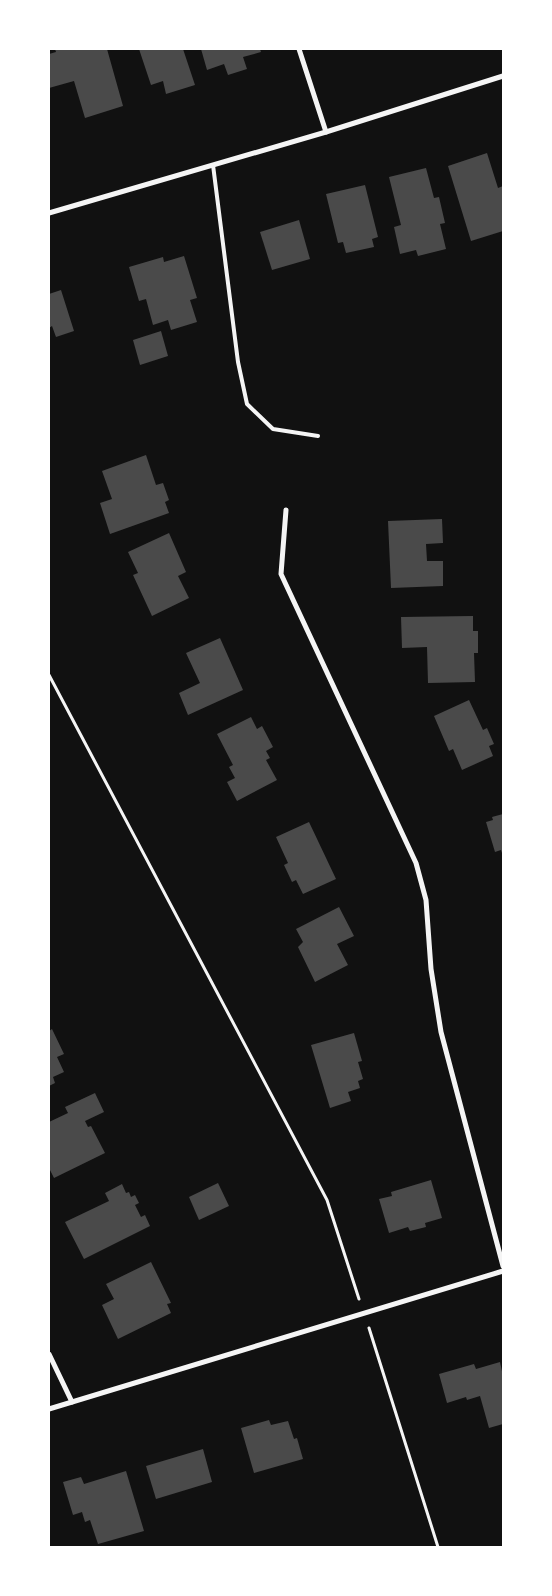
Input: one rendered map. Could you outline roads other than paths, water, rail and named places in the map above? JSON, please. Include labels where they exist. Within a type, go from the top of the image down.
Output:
[{"type":"street","points":[[299,49],[326,132]]},
{"type":"street","points":[[49,213],[326,132],[503,76]]},
{"type":"street","points":[[286,510],[281,574],[416,863],[426,900],[431,969],[441,1032],[503,1266]]},
{"type":"street","points":[[49,1409],[503,1271]]},
{"type":"street","points":[[49,1354],[72,1402]]},
{"type":"lane","points":[[213,165],[238,362],[247,404],[273,429],[318,436]]}]
